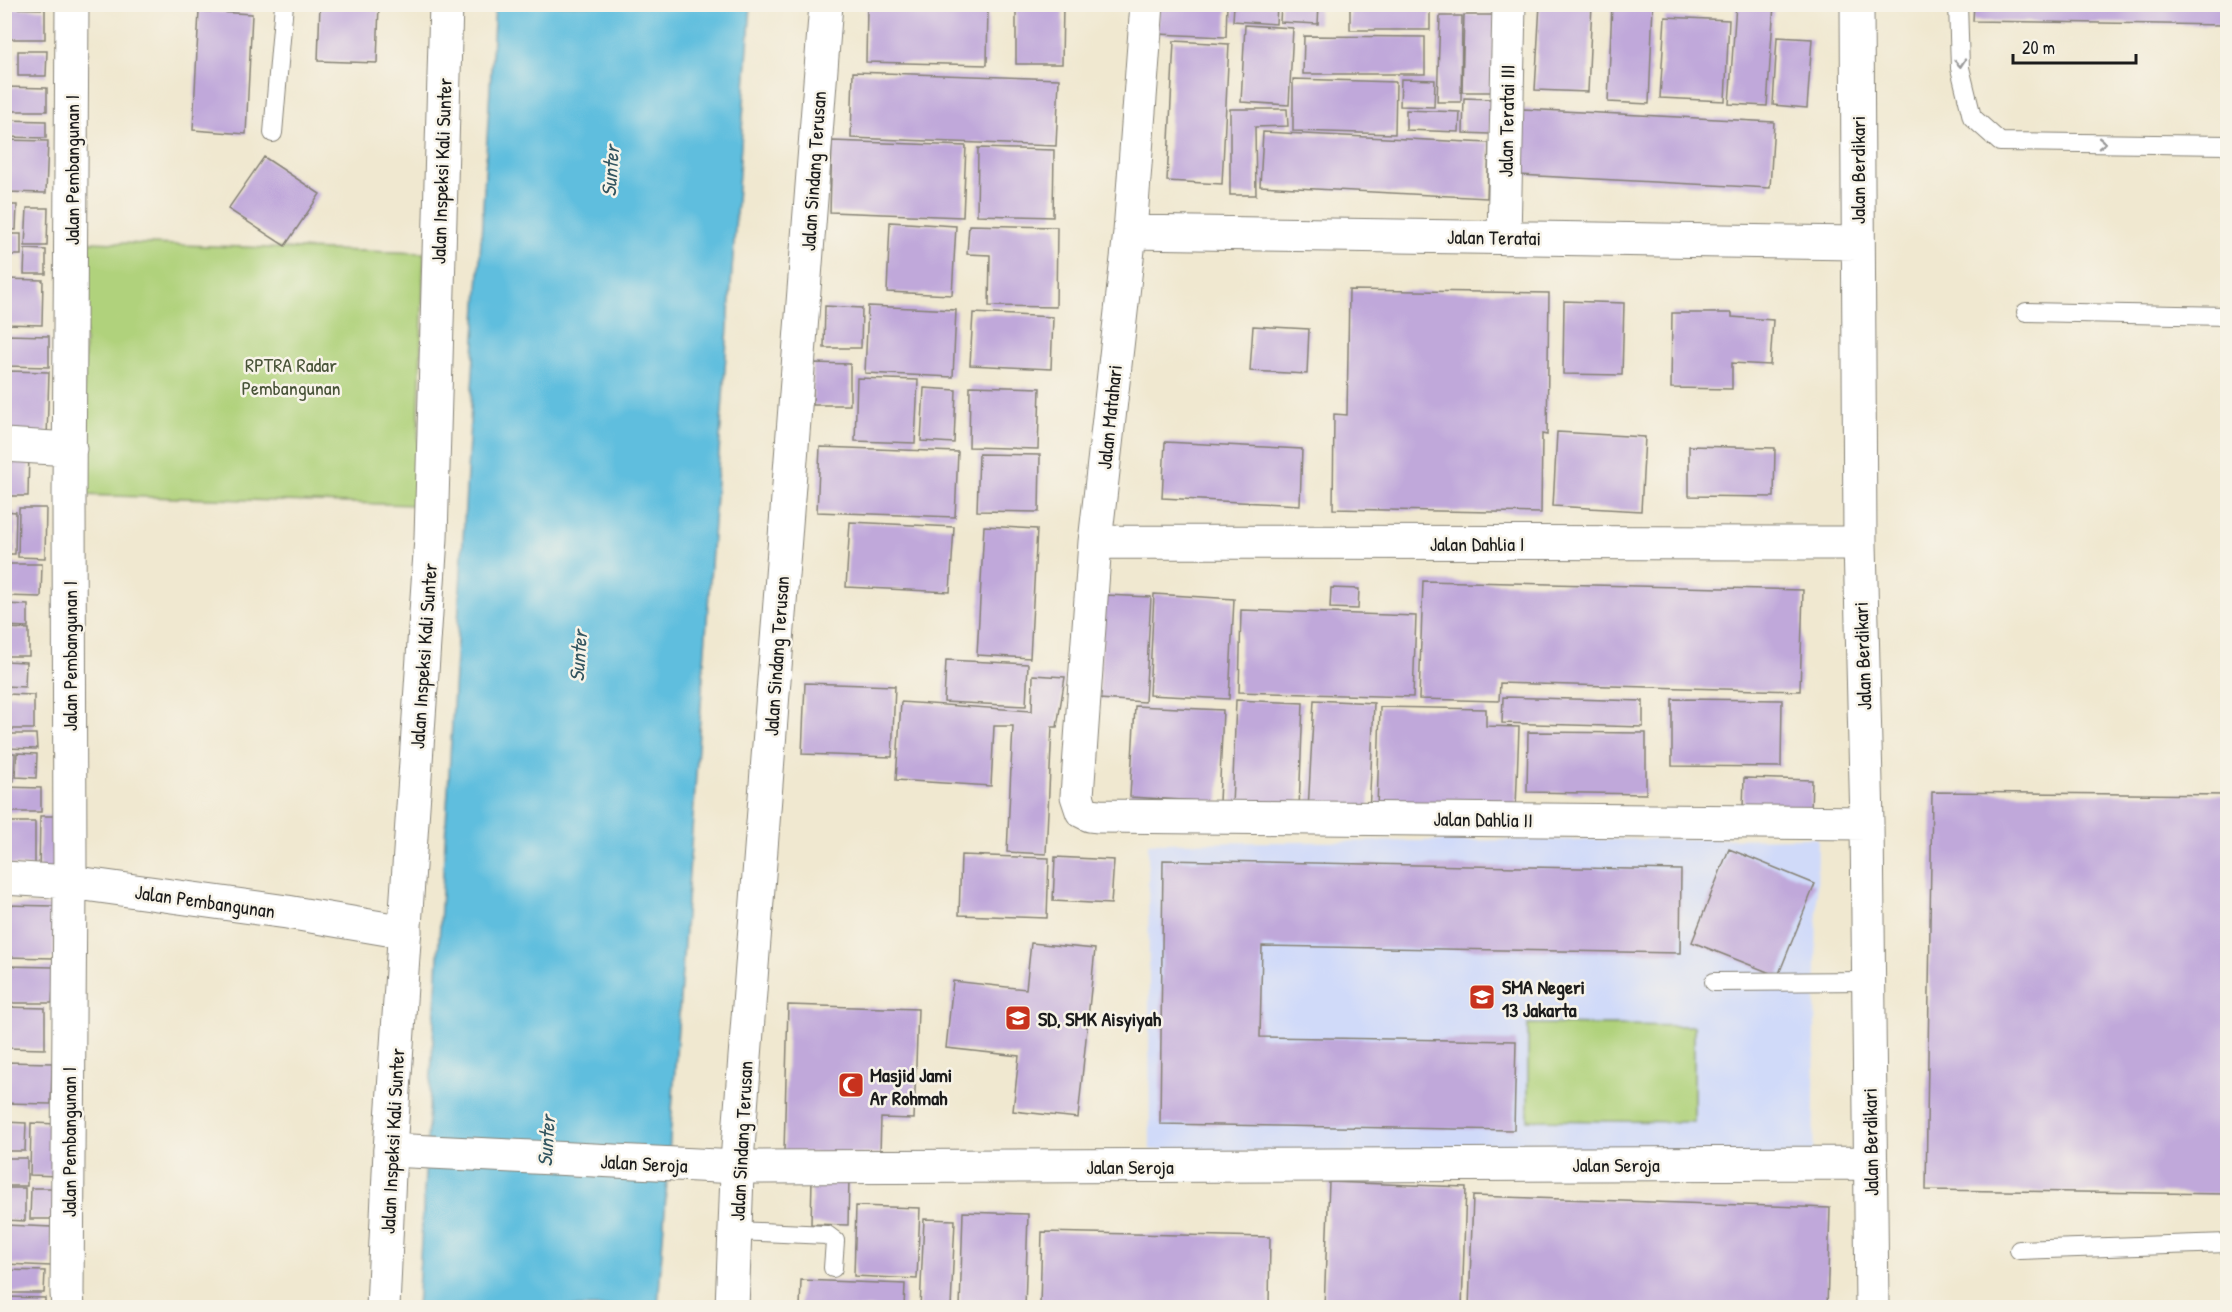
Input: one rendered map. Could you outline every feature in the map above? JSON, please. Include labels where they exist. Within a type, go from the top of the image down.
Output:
[{"type":"street","name":"Jalan Pembangunan I","points":[[69,1308],[67,1293],[72,4]]},
{"type":"street","name":"Jalan Inspeksi Kali Sunter","points":[[383,1308],[405,1150],[405,932],[431,538],[446,4]]},
{"type":"street","name":"Jalan Sindang Terusan","points":[[732,1308],[738,1167],[826,4]]},
{"type":"street","name":"Jalan Matahari","points":[[1099,816],[1082,811],[1077,796],[1095,542],[1130,232],[1147,4]]},
{"type":"street","name":"Jalan Teratai III","points":[[1504,238],[1509,4]]},
{"type":"street","name":"Jalan Berdikari","points":[[1857,4],[1860,543],[1867,823],[1872,1308]]},
{"type":"street","name":"Jalan Teratai","points":[[1130,232],[1857,243]]},
{"type":"street","points":[[4,445],[70,449]]},
{"type":"street","name":"Jalan Dahlia I","points":[[1095,542],[1860,543]]},
{"type":"street","name":"Jalan Dahlia II","points":[[1099,816],[1867,823]]},
{"type":"street","name":"Jalan Pembangunan","points":[[4,878],[70,882],[286,912],[405,932]]},
{"type":"street","name":"Jalan Seroja","points":[[405,1150],[738,1167],[1871,1163]]},
{"type":"lane","points":[[273,133],[284,4]]},
{"type":"lane","points":[[1958,4],[1960,68],[1972,117],[2000,142],[2228,145]]},
{"type":"lane","points":[[2026,312],[2228,316]]},
{"type":"lane","points":[[1714,982],[1868,981]]},
{"type":"lane","points":[[736,1231],[827,1234],[835,1241],[833,1268]]},
{"type":"lane","points":[[2019,1250],[2228,1243]]},
{"type":"shaded area","name":"SMA Negeri 13 Jakarta","points":[[1818,838],[1813,1160],[1150,1150],[1148,843]]},
{"type":"green space","name":"RPTRA Radar Pembangunan","points":[[88,242],[424,253],[416,505],[80,495]]},
{"type":"green space","points":[[1528,1024],[1694,1026],[1694,1122],[1528,1120]]},
{"type":"water","name":"Sunter","points":[[495,5],[751,5],[658,1307],[417,1308]]},
{"type":"building","points":[[320,4],[379,4],[377,63],[318,61]]},
{"type":"building","points":[[867,4],[988,4],[987,65],[866,62]]},
{"type":"building","points":[[1016,4],[1063,4],[1062,64],[1016,64]]},
{"type":"building","points":[[1158,4],[1227,4],[1226,37],[1157,34]]},
{"type":"building","points":[[1281,4],[1319,4],[1318,24],[1280,22]]},
{"type":"building","points":[[1350,4],[1430,4],[1430,30],[1350,30]]},
{"type":"building","points":[[1540,4],[1592,4],[1588,92],[1535,90]]},
{"type":"building","points":[[1612,4],[1653,4],[1649,104],[1608,102]]},
{"type":"building","points":[[1736,4],[1774,4],[1767,106],[1729,104]]},
{"type":"building","points":[[1974,4],[2224,4],[2224,25],[1973,21]]},
{"type":"building","points":[[1234,5],[1277,5],[1276,24],[1233,21]]},
{"type":"building","points":[[4,8],[45,9],[45,39],[4,39]]},
{"type":"building","points":[[199,11],[252,14],[246,134],[193,130]]},
{"type":"building","points":[[1464,15],[1495,15],[1494,92],[1462,92]]},
{"type":"building","points":[[1440,16],[1462,16],[1461,102],[1437,102]]},
{"type":"building","points":[[1665,17],[1729,20],[1725,101],[1660,98]]},
{"type":"building","points":[[1245,25],[1293,28],[1289,105],[1241,102]]},
{"type":"building","points":[[1304,36],[1425,37],[1425,74],[1303,74]]},
{"type":"building","points":[[1777,37],[1812,39],[1807,108],[1773,105]]},
{"type":"building","points":[[1174,41],[1229,44],[1222,184],[1167,181]]},
{"type":"building","points":[[18,51],[47,51],[46,76],[18,76]]},
{"type":"building","points":[[4,52],[9,52],[8,81],[4,81]]},
{"type":"building","points":[[853,72],[1059,79],[1056,146],[851,138]]},
{"type":"building","points":[[1293,79],[1396,82],[1395,134],[1293,131]]},
{"type":"building","points":[[1401,79],[1435,80],[1434,107],[1400,106]]},
{"type":"building","points":[[4,87],[47,88],[47,111],[4,111]]},
{"type":"building","points":[[1464,98],[1492,99],[1490,134],[1463,133]]},
{"type":"building","points":[[1230,109],[1287,109],[1288,126],[1255,127],[1256,195],[1230,195]]},
{"type":"building","points":[[1523,109],[1774,122],[1770,188],[1519,175]]},
{"type":"building","points":[[1406,110],[1460,112],[1459,132],[1406,130]]},
{"type":"building","points":[[4,120],[46,121],[46,138],[4,137]]},
{"type":"building","points":[[1263,132],[1489,143],[1487,198],[1260,186]]},
{"type":"building","points":[[4,140],[48,141],[46,193],[4,192]]},
{"type":"building","points":[[832,141],[966,146],[963,217],[830,212]]},
{"type":"building","points":[[978,148],[1054,150],[1053,217],[977,215]]},
{"type":"building","points":[[264,157],[320,194],[285,246],[228,209]]},
{"type":"building","points":[[4,205],[17,205],[16,230],[4,229]]},
{"type":"building","points":[[27,208],[48,208],[47,246],[25,246]]},
{"type":"building","points":[[890,222],[956,226],[952,295],[887,292]]},
{"type":"building","points":[[969,225],[1057,227],[1056,307],[989,306],[990,255],[967,254]]},
{"type":"building","points":[[4,234],[21,234],[21,255],[4,255]]},
{"type":"building","points":[[25,249],[46,250],[46,274],[24,274]]},
{"type":"building","points":[[4,279],[43,280],[42,325],[4,324]]},
{"type":"building","points":[[1349,290],[1549,293],[1547,435],[1542,434],[1541,513],[1333,509],[1334,414],[1347,415]]},
{"type":"building","points":[[1564,301],[1624,303],[1622,375],[1563,374]]},
{"type":"building","points":[[825,306],[862,308],[861,348],[824,348]]},
{"type":"building","points":[[868,306],[956,310],[953,377],[865,373]]},
{"type":"building","points":[[973,313],[1053,317],[1051,369],[970,365]]},
{"type":"building","points":[[1672,313],[1732,313],[1732,317],[1773,320],[1770,365],[1732,363],[1732,389],[1671,388]]},
{"type":"building","points":[[1253,326],[1309,329],[1307,374],[1250,371]]},
{"type":"building","points":[[4,335],[49,336],[49,367],[4,366]]},
{"type":"building","points":[[813,363],[850,364],[850,405],[813,405]]},
{"type":"building","points":[[6,371],[49,372],[47,438],[5,437]]},
{"type":"building","points":[[857,378],[918,380],[915,443],[855,441]]},
{"type":"building","points":[[970,386],[1040,388],[1038,449],[969,447]]},
{"type":"building","points":[[924,388],[956,390],[954,443],[921,441]]},
{"type":"building","points":[[1557,432],[1645,437],[1641,511],[1553,506]]},
{"type":"building","points":[[1165,442],[1302,449],[1300,505],[1162,498]]},
{"type":"building","points":[[1689,446],[1775,448],[1774,497],[1689,496]]},
{"type":"building","points":[[820,447],[958,452],[955,517],[817,512]]},
{"type":"building","points":[[4,449],[29,450],[28,496],[4,496]]},
{"type":"building","points":[[979,454],[1040,455],[1039,512],[977,511]]},
{"type":"building","points":[[19,508],[46,508],[45,558],[18,557]]},
{"type":"building","points":[[4,511],[16,512],[15,554],[4,554]]},
{"type":"building","points":[[850,522],[954,527],[950,592],[846,587]]},
{"type":"building","points":[[984,526],[1037,529],[1030,658],[977,655]]},
{"type":"building","points":[[4,564],[42,564],[41,597],[4,596]]},
{"type":"building","points":[[1423,581],[1803,590],[1800,691],[1500,683],[1499,701],[1419,699]]},
{"type":"building","points":[[1331,588],[1359,589],[1358,609],[1330,608]]},
{"type":"building","points":[[1154,594],[1234,599],[1229,699],[1149,695]]},
{"type":"building","points":[[1104,595],[1151,597],[1145,702],[1099,699]]},
{"type":"building","points":[[4,604],[28,605],[28,627],[4,626]]},
{"type":"building","points":[[1241,610],[1416,616],[1413,697],[1239,692]]},
{"type":"building","points":[[4,628],[29,629],[29,656],[4,656]]},
{"type":"building","points":[[946,660],[1028,664],[1026,706],[944,702]]},
{"type":"building","points":[[4,661],[26,662],[25,687],[4,686]]},
{"type":"building","points":[[1033,675],[1065,677],[1057,727],[1052,727],[1046,854],[1007,852],[1013,726],[994,726],[991,786],[896,780],[901,702],[1032,711]]},
{"type":"building","points":[[805,683],[895,686],[892,757],[802,754]]},
{"type":"building","points":[[6,694],[34,695],[34,729],[5,729]]},
{"type":"building","points":[[1503,697],[1643,701],[1643,727],[1502,723]]},
{"type":"building","points":[[1672,699],[1782,700],[1781,767],[1672,766]]},
{"type":"building","points":[[1236,700],[1303,703],[1299,809],[1232,807]]},
{"type":"building","points":[[1314,700],[1374,703],[1369,814],[1308,811]]},
{"type":"building","points":[[1135,706],[1223,710],[1219,802],[1130,797]]},
{"type":"building","points":[[1380,707],[1486,709],[1486,726],[1519,727],[1516,808],[1377,810]]},
{"type":"building","points":[[1528,732],[1646,733],[1646,794],[1527,792]]},
{"type":"building","points":[[4,734],[36,734],[37,749],[4,748]]},
{"type":"building","points":[[4,753],[15,753],[14,781],[4,781]]},
{"type":"building","points":[[17,753],[37,754],[36,778],[16,777]]},
{"type":"building","points":[[1744,778],[1812,780],[1811,811],[1743,808]]},
{"type":"building","points":[[4,787],[41,788],[41,812],[4,812]]},
{"type":"building","points":[[1932,792],[2228,795],[2228,1194],[1926,1190]]},
{"type":"building","points":[[40,816],[61,816],[60,872],[39,872]]},
{"type":"building","points":[[4,822],[35,822],[35,866],[4,865]]},
{"type":"building","points":[[1729,849],[1815,884],[1778,976],[1692,942]]},
{"type":"building","points":[[961,855],[1049,858],[1047,918],[959,915]]},
{"type":"building","points":[[1055,857],[1114,860],[1111,904],[1053,901]]},
{"type":"building","points":[[1163,860],[1681,870],[1680,953],[1262,946],[1260,1037],[1516,1041],[1514,1130],[1160,1124]]},
{"type":"building","points":[[4,905],[54,906],[54,958],[4,957]]},
{"type":"building","name":"SD, SMK Aisyiyah","points":[[1031,943],[1095,949],[1078,1118],[1013,1111],[1019,1056],[946,1048],[953,981],[1026,989]]},
{"type":"building","points":[[4,966],[54,967],[52,1003],[4,1003]]},
{"type":"building","name":"Masjid Jami Ar Rohmah","points":[[788,1005],[918,1009],[914,1119],[881,1118],[880,1154],[784,1152]]},
{"type":"building","points":[[4,1007],[45,1008],[45,1049],[4,1048]]},
{"type":"building","points":[[4,1062],[52,1063],[51,1104],[4,1103]]},
{"type":"building","points":[[4,1122],[26,1123],[25,1151],[4,1151]]},
{"type":"building","points":[[31,1123],[59,1124],[58,1176],[30,1175]]},
{"type":"building","points":[[4,1158],[27,1158],[27,1186],[4,1186]]},
{"type":"building","points":[[812,1177],[849,1179],[848,1225],[811,1224]]},
{"type":"building","points":[[1329,1182],[1466,1187],[1462,1308],[1324,1308]]},
{"type":"building","points":[[4,1188],[25,1188],[25,1221],[4,1220]]},
{"type":"building","points":[[31,1188],[54,1188],[54,1219],[30,1219]]},
{"type":"building","points":[[1473,1196],[1830,1208],[1827,1308],[1469,1308]]},
{"type":"building","points":[[856,1206],[920,1208],[917,1279],[854,1276]]},
{"type":"building","points":[[963,1212],[1028,1214],[1025,1308],[960,1308]]},
{"type":"building","points":[[924,1219],[955,1220],[951,1308],[920,1308]]},
{"type":"building","points":[[5,1225],[52,1227],[51,1266],[5,1264]]},
{"type":"building","points":[[1042,1232],[1270,1237],[1269,1308],[1040,1306]]},
{"type":"building","points":[[4,1270],[45,1271],[44,1293],[4,1293]]},
{"type":"building","points":[[801,1280],[905,1284],[904,1308],[800,1308]]},
{"type":"building","points":[[4,1297],[45,1298],[45,1308],[4,1308]]},
{"type":"place","name":"SMA Negeri 13 Jakarta","points":[[1482,997]]},
{"type":"place","name":"SD, SMK Aisyiyah","points":[[1018,1018]]},
{"type":"place","name":"Masjid Jami Ar Rohmah","points":[[851,1085]]}]
